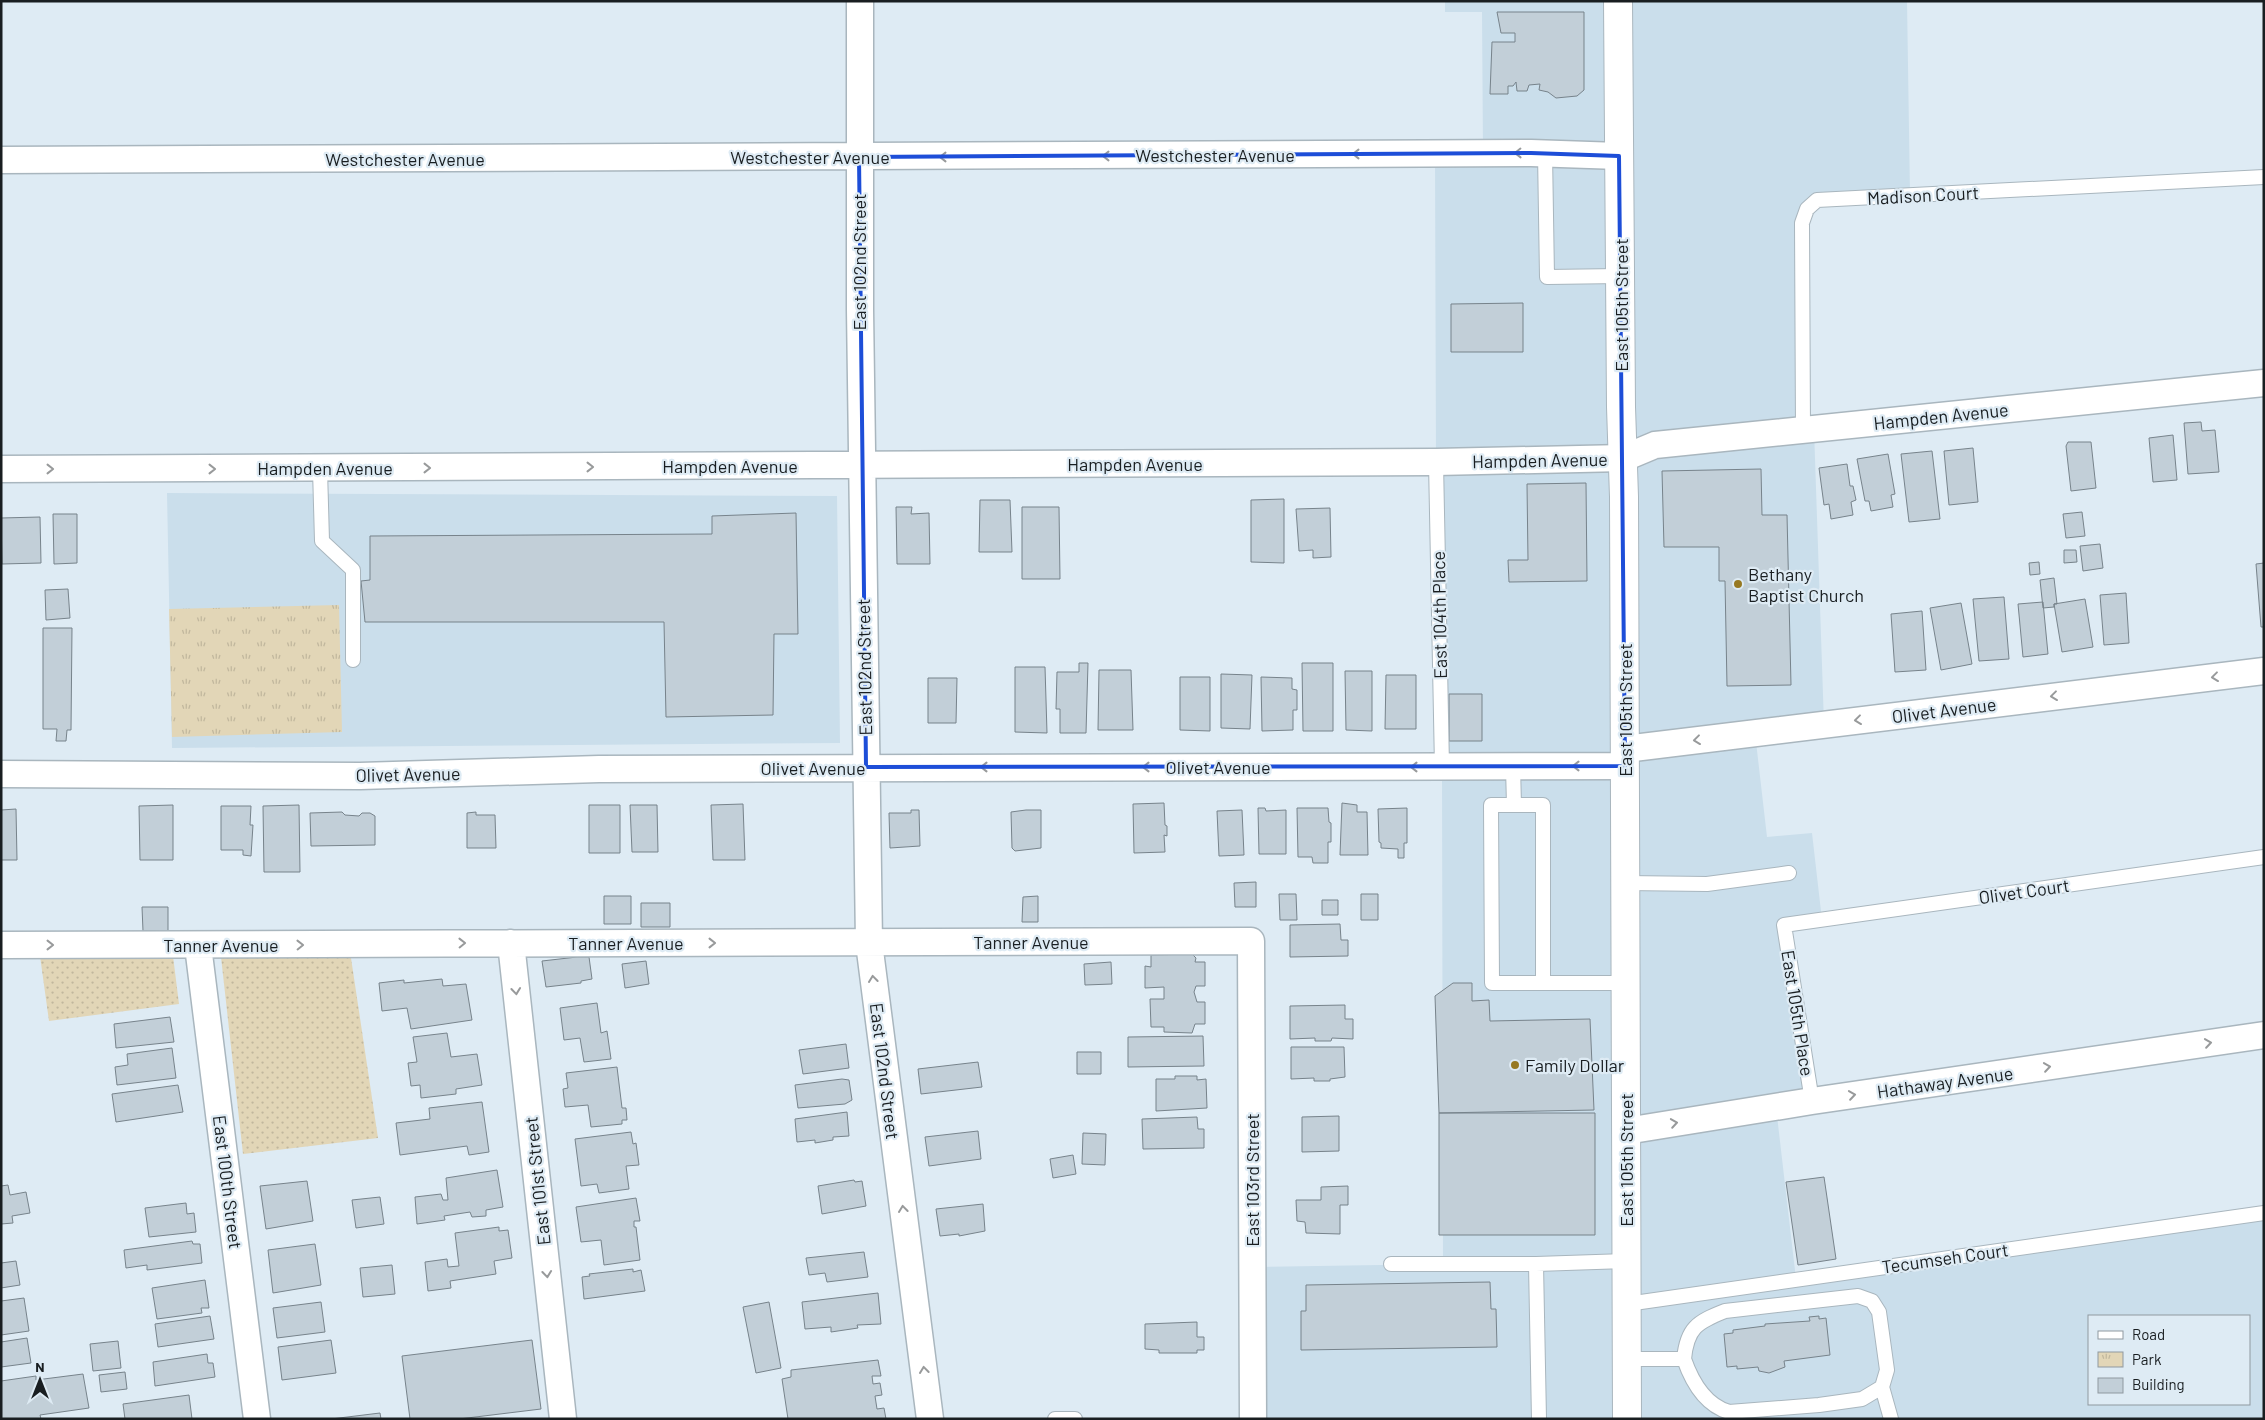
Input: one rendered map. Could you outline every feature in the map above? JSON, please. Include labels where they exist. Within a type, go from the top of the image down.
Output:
[{"type":"main road","name":"East 105th Street","points":[[1618,1],[1620,276],[1624,458],[1627,1419]]},
{"type":"street","name":"East 102nd Street","points":[[860,1],[859,158],[869,943],[930,1419]]},
{"type":"street","name":"Westchester Avenue","points":[[1,160],[859,158],[1546,153],[1620,156]]},
{"type":"street","name":"Hampden Avenue","points":[[1,469],[320,469],[1436,462],[1624,458],[1652,446],[2264,383]]},
{"type":"street","name":"Olivet Avenue","points":[[1,774],[360,776],[600,769],[1514,767],[1625,757],[2264,671]]},
{"type":"street","name":"Tanner Avenue","points":[[1,945],[198,946],[1251,940]]},
{"type":"street","name":"East 103rd Street","points":[[1251,940],[1253,1419]]},
{"type":"street","name":"East 101st Street","points":[[511,943],[563,1419]]},
{"type":"street","name":"East 100th Street","points":[[198,946],[257,1419]]},
{"type":"street","name":"Hathaway Avenue","points":[[1626,1131],[1812,1101],[2264,1035]]},
{"type":"lane","points":[[1546,153],[1547,277],[1620,276]]},
{"type":"lane","name":"Madison Court","points":[[1803,430],[1802,223],[1807,209],[1818,200],[2264,177]]},
{"type":"lane","name":"East 104th Place","points":[[1436,462],[1442,767]]},
{"type":"lane","points":[[320,469],[322,541],[353,570],[354,660]]},
{"type":"lane","points":[[1514,767],[1514,805]]},
{"type":"lane","points":[[1543,983],[1543,805],[1491,805],[1492,983],[1543,983],[1626,983]]},
{"type":"lane","name":"Olivet Court","points":[[1784,925],[2264,858]]},
{"type":"lane","points":[[1625,883],[1707,884],[1789,873]]},
{"type":"lane","name":"East 105th Place","points":[[1784,925],[1812,1101]]},
{"type":"lane","name":"Tecumseh Court","points":[[1626,1304],[2264,1213]]},
{"type":"lane","points":[[1391,1264],[1536,1264],[1626,1261]]},
{"type":"lane","points":[[1536,1264],[1539,1419]]},
{"type":"lane","points":[[1882,1387],[1862,1399],[1729,1412],[1715,1408],[1706,1399],[1687,1368],[1684,1359],[1686,1340],[1691,1330],[1706,1319],[1724,1311],[1858,1296],[1872,1301],[1879,1312],[1887,1370],[1882,1387],[1891,1419]]},
{"type":"lane","points":[[1626,1359],[1684,1359]]},
{"type":"lane","points":[[1055,1419],[1075,1419]]},
{"type":"highlighted area","points":[[1531,153],[1619,156],[1625,766],[866,767],[859,157]]},
{"type":"shaded area","points":[[1445,1],[1907,1],[1910,195],[1818,200],[1807,209],[1803,429],[1814,429],[1824,724],[1755,733],[1767,837],[1812,833],[1822,920],[1785,925],[1812,1101],[1776,1107],[1796,1279],[2264,1213],[2264,1419],[1253,1419],[1252,1267],[1443,1264],[1442,767],[1436,462],[1435,153],[1483,153],[1482,12],[1445,12]]},
{"type":"shaded area","points":[[167,493],[837,496],[840,743],[172,748]]},
{"type":"green space","points":[[339,605],[342,732],[172,737],[169,609]]},
{"type":"green space","points":[[40,956],[173,956],[179,1004],[49,1021]]},
{"type":"green space","points":[[221,957],[351,958],[378,1138],[243,1154]]},
{"type":"building","points":[[1497,12],[1584,12],[1584,90],[1577,96],[1556,98],[1548,92],[1539,90],[1540,84],[1529,85],[1527,91],[1517,91],[1516,82],[1513,86],[1508,86],[1508,94],[1490,94],[1492,42],[1515,42],[1515,33],[1501,33]]},
{"type":"building","points":[[1523,303],[1523,352],[1451,352],[1451,304]]},
{"type":"building","points":[[2201,422],[2202,431],[2215,430],[2219,472],[2188,474],[2184,423]]},
{"type":"building","points":[[2173,435],[2177,480],[2153,482],[2149,438]]},
{"type":"building","points":[[2068,442],[2091,442],[2096,488],[2071,491],[2066,446]]},
{"type":"building","points":[[1973,448],[1978,502],[1949,505],[1944,451]]},
{"type":"building","points":[[1932,451],[1940,519],[1909,522],[1901,454]]},
{"type":"building","points":[[1888,454],[1895,494],[1891,495],[1893,507],[1871,511],[1869,501],[1865,501],[1857,459]]},
{"type":"building","points":[[1847,464],[1850,486],[1853,486],[1856,500],[1851,502],[1853,515],[1831,519],[1829,504],[1824,505],[1819,468]]},
{"type":"building","points":[[1761,469],[1762,515],[1787,515],[1791,685],[1727,686],[1725,581],[1719,581],[1719,547],[1664,547],[1662,471]]},
{"type":"building","points":[[1586,483],[1587,581],[1509,582],[1508,560],[1528,560],[1527,484]]},
{"type":"building","points":[[1284,499],[1284,563],[1251,562],[1251,500]]},
{"type":"building","points":[[980,500],[1010,500],[1012,552],[979,552]]},
{"type":"building","points":[[896,507],[912,507],[911,514],[929,513],[930,564],[897,564]]},
{"type":"building","points":[[1022,507],[1059,507],[1060,579],[1022,579]]},
{"type":"building","points":[[1330,508],[1331,557],[1313,558],[1313,550],[1299,551],[1296,509]]},
{"type":"building","points":[[2082,512],[2085,536],[2066,538],[2063,514]]},
{"type":"building","points":[[796,513],[798,634],[774,634],[773,715],[666,717],[664,622],[365,622],[361,581],[370,580],[370,536],[712,534],[712,516]]},
{"type":"building","points":[[53,514],[77,514],[77,563],[54,564]]},
{"type":"building","points":[[40,517],[41,563],[2,564],[1,518]]},
{"type":"building","points":[[2100,544],[2103,568],[2083,571],[2080,546]]},
{"type":"building","points":[[2064,550],[2076,550],[2077,562],[2064,563]]},
{"type":"building","points":[[2039,562],[2040,574],[2030,575],[2029,563]]},
{"type":"building","points":[[2264,563],[2264,627],[2261,627],[2256,564]]},
{"type":"building","points":[[2054,578],[2057,604],[2054,604],[2054,607],[2043,608],[2040,580]]},
{"type":"building","points":[[68,589],[70,618],[46,620],[45,590]]},
{"type":"building","points":[[2126,593],[2129,643],[2104,645],[2100,595]]},
{"type":"building","points":[[2004,597],[2009,659],[1979,661],[1973,599]]},
{"type":"building","points":[[2085,599],[2093,647],[2062,652],[2054,604]]},
{"type":"building","points":[[2043,602],[2048,654],[2023,657],[2018,604]]},
{"type":"building","points":[[1961,603],[1972,664],[1941,670],[1930,608]]},
{"type":"building","points":[[1922,611],[1926,670],[1895,672],[1891,614]]},
{"type":"building","points":[[43,628],[72,628],[71,730],[67,730],[66,741],[56,741],[57,729],[43,729]]},
{"type":"building","points":[[1079,663],[1088,663],[1086,733],[1060,733],[1060,709],[1056,709],[1057,672],[1079,672]]},
{"type":"building","points":[[1302,663],[1333,663],[1333,731],[1303,731]]},
{"type":"building","points":[[1015,667],[1045,667],[1047,733],[1015,732]]},
{"type":"building","points":[[1099,670],[1131,670],[1133,730],[1098,730]]},
{"type":"building","points":[[1345,671],[1372,671],[1372,731],[1346,730]]},
{"type":"building","points":[[1221,674],[1252,675],[1250,729],[1221,728]]},
{"type":"building","points":[[1386,675],[1416,675],[1416,729],[1385,729]]},
{"type":"building","points":[[1180,677],[1210,677],[1210,731],[1180,730]]},
{"type":"building","points":[[1261,677],[1292,678],[1292,689],[1297,690],[1297,710],[1293,710],[1293,730],[1262,731]]},
{"type":"building","points":[[928,678],[957,678],[956,723],[928,723]]},
{"type":"building","points":[[1449,694],[1482,694],[1482,741],[1449,741]]},
{"type":"building","points":[[1164,803],[1165,825],[1167,826],[1167,836],[1164,835],[1165,852],[1134,853],[1133,804]]},
{"type":"building","points":[[1342,803],[1357,805],[1357,812],[1367,812],[1368,855],[1340,855]]},
{"type":"building","points":[[743,804],[745,860],[713,860],[711,805]]},
{"type":"building","points":[[173,805],[173,860],[140,860],[139,806]]},
{"type":"building","points":[[299,805],[300,872],[264,872],[263,806]]},
{"type":"building","points":[[589,805],[620,805],[620,853],[589,853]]},
{"type":"building","points":[[630,805],[657,805],[658,852],[632,852]]},
{"type":"building","points":[[221,806],[251,806],[250,825],[253,825],[251,856],[243,855],[243,850],[221,850]]},
{"type":"building","points":[[1258,808],[1265,808],[1266,811],[1286,810],[1286,854],[1259,854]]},
{"type":"building","points":[[1297,808],[1328,808],[1329,822],[1331,823],[1331,842],[1328,842],[1328,863],[1313,863],[1312,857],[1298,857]]},
{"type":"building","points":[[1407,808],[1407,843],[1404,843],[1404,858],[1398,858],[1398,849],[1381,848],[1381,843],[1379,842],[1378,809]]},
{"type":"building","points":[[16,809],[17,860],[1,860],[1,810]]},
{"type":"building","points":[[911,810],[919,810],[920,846],[890,848],[889,813],[911,813]]},
{"type":"building","points":[[1041,810],[1041,848],[1015,851],[1012,848],[1011,812]]},
{"type":"building","points":[[1242,810],[1244,855],[1219,856],[1217,811]]},
{"type":"building","points":[[342,812],[345,815],[359,816],[362,813],[370,813],[375,816],[375,845],[311,846],[310,813]]},
{"type":"building","points":[[476,812],[476,815],[495,815],[496,848],[467,848],[467,813]]},
{"type":"building","points":[[1256,882],[1256,907],[1235,907],[1234,883]]},
{"type":"building","points":[[1279,894],[1296,894],[1297,920],[1280,920]]},
{"type":"building","points":[[1361,894],[1378,894],[1378,920],[1361,920]]},
{"type":"building","points":[[604,896],[631,896],[631,924],[604,924]]},
{"type":"building","points":[[1038,896],[1038,922],[1022,922],[1023,897]]},
{"type":"building","points":[[1322,900],[1338,900],[1338,915],[1322,915]]},
{"type":"building","points":[[641,903],[670,903],[670,927],[641,927]]},
{"type":"building","points":[[142,907],[168,907],[168,931],[143,931]]},
{"type":"building","points":[[1340,924],[1341,940],[1348,940],[1348,956],[1290,957],[1290,925]]},
{"type":"building","points":[[1192,954],[1196,958],[1195,962],[1205,962],[1205,986],[1196,986],[1194,992],[1197,1002],[1205,1002],[1205,1024],[1195,1024],[1192,1033],[1164,1032],[1164,1027],[1151,1027],[1150,999],[1164,999],[1164,987],[1145,988],[1145,966],[1151,967],[1151,955]]},
{"type":"building","points":[[589,957],[592,979],[581,981],[581,983],[546,987],[542,961]]},
{"type":"building","points":[[646,961],[649,984],[625,988],[622,964]]},
{"type":"building","points":[[1111,962],[1112,984],[1085,985],[1084,964]]},
{"type":"building","points":[[442,979],[443,986],[466,984],[472,1020],[411,1029],[407,1008],[382,1011],[379,983],[404,980],[404,983]]},
{"type":"building","name":"Family Dollar","points":[[1453,983],[1472,983],[1472,1001],[1489,1000],[1490,1021],[1590,1019],[1594,1110],[1439,1113],[1435,996]]},
{"type":"building","points":[[597,1003],[601,1033],[607,1031],[611,1059],[584,1062],[580,1038],[564,1040],[560,1008]]},
{"type":"building","points":[[1345,1005],[1345,1019],[1353,1019],[1353,1039],[1332,1038],[1331,1041],[1315,1041],[1315,1038],[1290,1039],[1290,1006]]},
{"type":"building","points":[[170,1017],[174,1042],[116,1048],[114,1024]]},
{"type":"building","points":[[447,1033],[451,1057],[477,1054],[482,1085],[456,1089],[456,1094],[421,1098],[420,1085],[411,1086],[408,1063],[417,1062],[413,1037]]},
{"type":"building","points":[[1203,1036],[1204,1066],[1128,1067],[1128,1037]]},
{"type":"building","points":[[846,1044],[849,1068],[803,1074],[799,1050]]},
{"type":"building","points":[[1291,1047],[1344,1047],[1345,1077],[1330,1079],[1330,1081],[1314,1081],[1314,1078],[1291,1079]]},
{"type":"building","points":[[172,1048],[176,1078],[117,1085],[115,1067],[128,1065],[127,1054]]},
{"type":"building","points":[[1077,1052],[1101,1052],[1101,1074],[1077,1074]]},
{"type":"building","points":[[978,1062],[982,1087],[921,1094],[918,1069]]},
{"type":"building","points":[[617,1067],[622,1108],[626,1108],[627,1120],[622,1120],[622,1124],[591,1127],[588,1105],[565,1107],[563,1089],[568,1088],[566,1073]]},
{"type":"building","points":[[1175,1076],[1197,1076],[1197,1080],[1206,1079],[1207,1108],[1156,1111],[1156,1079],[1175,1079]]},
{"type":"building","points":[[842,1079],[849,1080],[852,1100],[845,1104],[798,1108],[795,1085]]},
{"type":"building","points":[[178,1085],[183,1112],[116,1122],[112,1094]]},
{"type":"building","points":[[482,1102],[489,1152],[469,1155],[467,1146],[400,1155],[396,1123],[430,1119],[429,1108]]},
{"type":"building","points":[[847,1112],[849,1136],[833,1137],[833,1140],[815,1143],[815,1140],[797,1142],[795,1119]]},
{"type":"building","points":[[1439,1113],[1595,1113],[1595,1235],[1439,1235]]},
{"type":"building","points":[[1339,1116],[1339,1151],[1302,1152],[1302,1117]]},
{"type":"building","points":[[1197,1117],[1198,1129],[1204,1129],[1204,1148],[1143,1149],[1142,1119]]},
{"type":"building","points":[[978,1131],[981,1159],[929,1166],[925,1137]]},
{"type":"building","points":[[631,1132],[633,1144],[636,1143],[639,1165],[626,1166],[629,1189],[599,1193],[597,1184],[581,1186],[575,1139]]},
{"type":"building","points":[[1083,1133],[1106,1134],[1105,1165],[1082,1164]]},
{"type":"building","points":[[1073,1155],[1076,1174],[1053,1178],[1050,1159]]},
{"type":"building","points":[[497,1170],[503,1207],[486,1210],[486,1216],[472,1217],[470,1212],[444,1216],[445,1220],[417,1224],[415,1197],[441,1194],[443,1200],[448,1200],[446,1178]]},
{"type":"building","points":[[1824,1177],[1836,1259],[1798,1265],[1786,1182]]},
{"type":"building","points":[[854,1180],[855,1182],[862,1181],[866,1206],[822,1214],[818,1186]]},
{"type":"building","points":[[307,1181],[313,1221],[266,1229],[260,1186]]},
{"type":"building","points":[[8,1185],[10,1195],[26,1192],[30,1213],[12,1216],[13,1223],[1,1224],[1,1186]]},
{"type":"building","points":[[1348,1186],[1348,1205],[1340,1205],[1340,1234],[1306,1233],[1305,1222],[1297,1221],[1296,1200],[1321,1200],[1321,1187]]},
{"type":"building","points":[[380,1197],[384,1224],[356,1228],[352,1200]]},
{"type":"building","points":[[636,1198],[640,1221],[634,1221],[634,1227],[636,1227],[640,1260],[604,1265],[601,1240],[581,1242],[576,1207]]},
{"type":"building","points":[[186,1203],[187,1214],[194,1213],[196,1232],[149,1237],[145,1208]]},
{"type":"building","points":[[983,1204],[985,1231],[959,1236],[959,1234],[940,1236],[936,1209]]},
{"type":"building","points":[[499,1227],[499,1231],[508,1230],[512,1258],[494,1261],[496,1274],[450,1281],[451,1288],[428,1291],[425,1262],[447,1259],[448,1267],[459,1266],[455,1233]]},
{"type":"building","points":[[192,1241],[193,1244],[200,1244],[202,1263],[147,1270],[147,1265],[126,1268],[124,1250]]},
{"type":"building","points":[[315,1244],[321,1285],[273,1293],[268,1250]]},
{"type":"building","points":[[864,1252],[868,1277],[827,1282],[825,1273],[809,1275],[806,1258]]},
{"type":"building","points":[[16,1261],[20,1285],[1,1288],[1,1263]]},
{"type":"building","points":[[392,1265],[395,1294],[363,1297],[360,1268]]},
{"type":"building","points":[[633,1269],[633,1272],[641,1270],[645,1291],[584,1299],[582,1277],[590,1276],[589,1274]]},
{"type":"building","points":[[205,1280],[209,1308],[201,1308],[202,1313],[157,1319],[152,1288]]},
{"type":"building","points":[[1490,1282],[1491,1309],[1496,1309],[1497,1347],[1301,1350],[1301,1311],[1306,1311],[1306,1285]]},
{"type":"building","points":[[878,1293],[881,1324],[857,1325],[858,1328],[831,1332],[831,1327],[805,1329],[802,1302]]},
{"type":"building","points":[[24,1298],[29,1331],[1,1335],[1,1301]]},
{"type":"building","points":[[321,1302],[325,1332],[277,1338],[273,1308]]},
{"type":"building","points":[[769,1302],[781,1368],[756,1373],[743,1307]]},
{"type":"building","points":[[210,1316],[214,1339],[158,1347],[155,1324]]},
{"type":"building","points":[[1819,1316],[1819,1319],[1826,1318],[1830,1355],[1784,1361],[1785,1367],[1769,1373],[1759,1371],[1758,1367],[1737,1369],[1737,1366],[1727,1367],[1724,1334],[1733,1333],[1733,1330],[1765,1326],[1765,1324],[1810,1321],[1809,1317]]},
{"type":"building","points":[[1197,1322],[1197,1337],[1204,1337],[1204,1350],[1197,1350],[1197,1353],[1159,1353],[1159,1350],[1145,1349],[1145,1324]]},
{"type":"building","points":[[27,1338],[31,1363],[1,1367],[1,1342]]},
{"type":"building","points":[[331,1340],[336,1373],[282,1380],[278,1347]]},
{"type":"building","points":[[532,1340],[541,1409],[459,1419],[410,1419],[402,1356]]},
{"type":"building","points":[[118,1341],[121,1368],[93,1371],[90,1344]]},
{"type":"building","points":[[207,1354],[208,1363],[213,1363],[215,1377],[155,1386],[153,1362]]},
{"type":"building","points":[[878,1360],[881,1376],[872,1376],[873,1384],[880,1383],[882,1395],[875,1396],[877,1409],[884,1408],[886,1419],[788,1419],[782,1379],[791,1377],[791,1370]]},
{"type":"building","points":[[125,1372],[127,1389],[101,1392],[99,1375]]},
{"type":"building","points":[[83,1374],[89,1408],[40,1415],[41,1419],[1,1419],[1,1381],[36,1376],[36,1380]]},
{"type":"building","points":[[189,1395],[192,1419],[125,1419],[123,1404]]},
{"type":"building","points":[[380,1413],[381,1419],[331,1419]]},
{"type":"place","name":"Bethany Baptist Church","points":[[1738,584]]},
{"type":"place","name":"Family Dollar","points":[[1515,1065]]}]
